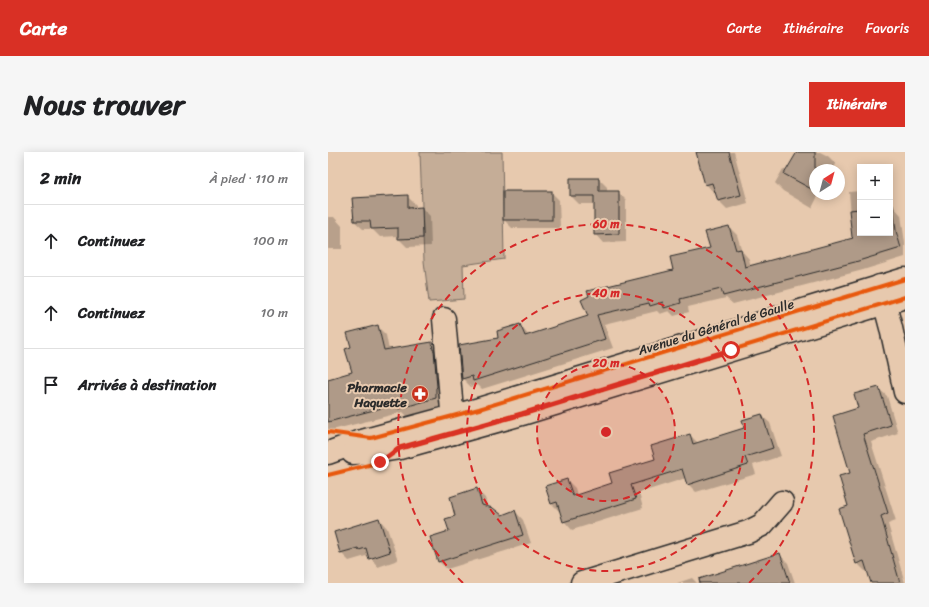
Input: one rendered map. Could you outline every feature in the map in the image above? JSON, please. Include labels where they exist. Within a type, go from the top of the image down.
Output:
[{"type":"main road","name":"Avenue du Général de Gaulle","points":[[328,454],[358,442],[454,424],[602,372],[882,295],[905,279]]},
{"type":"main road","name":"Avenue du Général de Gaulle","points":[[882,295],[905,297]]},
{"type":"main road","points":[[882,295],[905,392]]},
{"type":"main road","points":[[444,318],[454,424]]},
{"type":"main road","points":[[582,583],[748,532],[762,525],[782,502]]},
{"type":"shaded area","points":[[420,152],[502,152],[504,259],[463,265],[464,299],[429,302],[424,261]]},
{"type":"building","points":[[696,152],[729,152],[741,195],[718,201],[712,183],[705,185]]},
{"type":"building","points":[[797,152],[815,152],[815,164],[809,164],[809,188],[784,174]]},
{"type":"building","points":[[570,178],[599,178],[599,191],[619,191],[619,234],[594,235],[594,196],[570,196]]},
{"type":"building","points":[[503,191],[552,191],[552,220],[503,220]]},
{"type":"building","points":[[408,195],[408,208],[422,207],[423,238],[398,239],[398,228],[371,229],[370,221],[354,221],[352,198]]},
{"type":"building","points":[[893,205],[896,231],[901,248],[855,262],[723,296],[721,289],[680,299],[681,303],[664,308],[663,302],[650,306],[649,303],[597,315],[605,339],[473,381],[472,376],[462,379],[459,345],[498,338],[497,331],[520,324],[525,336],[588,316],[581,300],[589,296],[587,291],[673,270],[670,257],[710,248],[705,232],[729,226],[736,250],[741,249],[745,267],[853,238],[849,210],[857,209],[857,236],[893,236]]},
{"type":"building","points":[[378,325],[384,350],[432,342],[437,387],[436,398],[398,409],[397,404],[328,422],[328,379],[352,372],[345,349],[351,347],[347,333]]},
{"type":"building","points":[[879,387],[891,425],[863,434],[888,513],[881,516],[900,583],[871,583],[864,561],[856,564],[839,509],[848,506],[839,476],[850,473],[833,416],[858,408],[854,394]]},
{"type":"building","points":[[762,414],[773,448],[745,457],[748,465],[687,485],[682,469],[631,485],[636,499],[563,522],[557,502],[551,504],[545,486],[567,479],[573,496],[612,483],[609,473],[655,459],[651,446],[690,434],[693,444],[744,428],[742,420]]},
{"type":"building","points":[[477,488],[482,505],[493,508],[502,515],[515,510],[523,535],[438,562],[430,537],[449,531],[445,519],[455,516],[450,497]]},
{"type":"building","points":[[379,518],[390,552],[369,559],[366,548],[359,550],[358,548],[340,553],[334,532]]},
{"type":"building","points":[[780,553],[790,583],[700,583],[699,579]]},
{"type":"cycle path","points":[[328,432],[371,438],[479,409],[905,279]]},
{"type":"cycle path","points":[[328,475],[381,462],[400,448],[522,414],[905,297]]},
{"type":"place","name":"Pharmacie Haquette","points":[[420,394]]},
{"type":"route","points":[[380,462],[400,448],[522,414],[731,350]]}]
